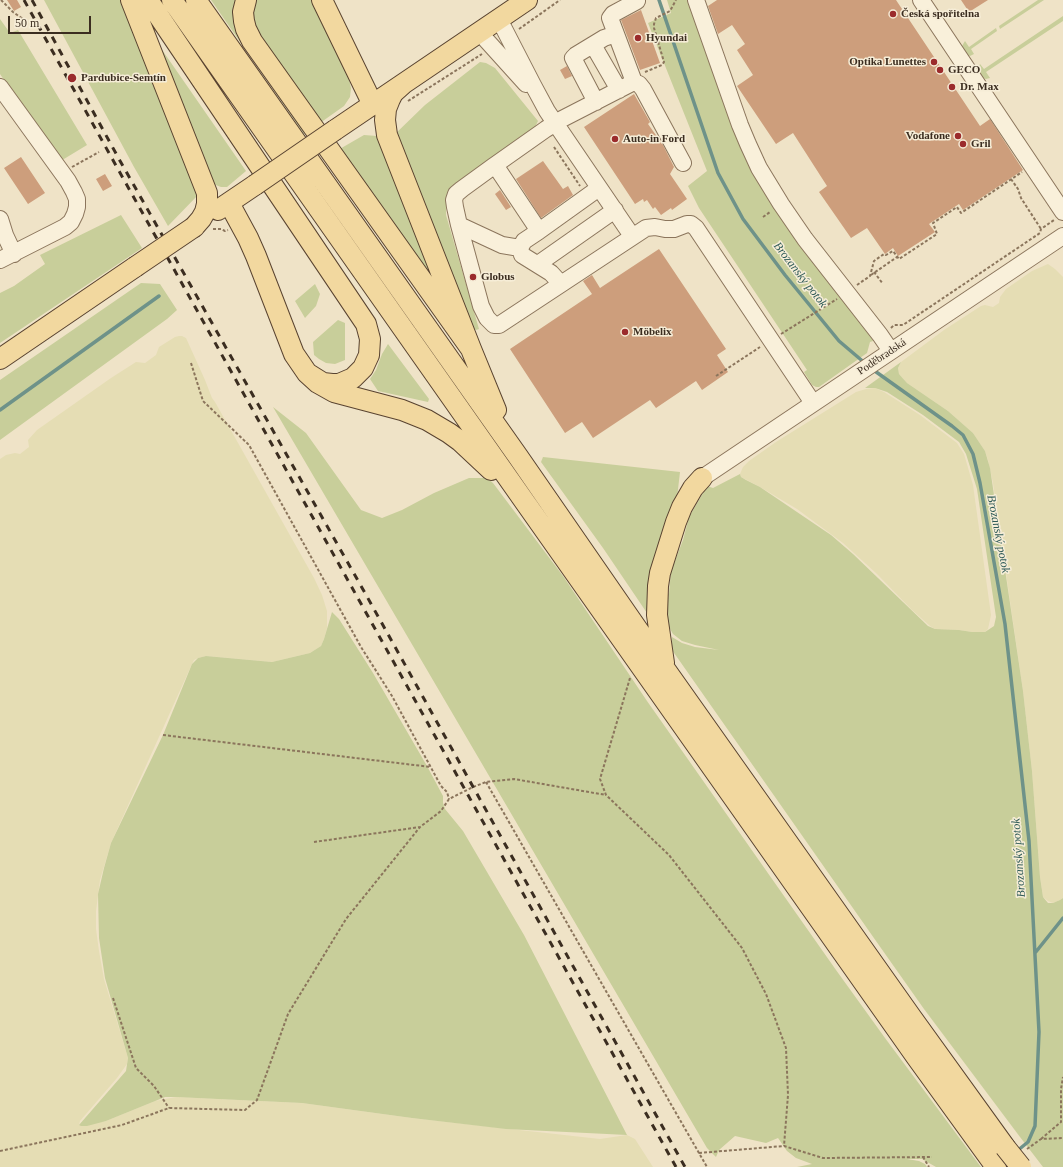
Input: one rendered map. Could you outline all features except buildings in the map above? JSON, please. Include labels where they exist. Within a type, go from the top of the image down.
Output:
[{"type":"main road","points":[[131,0],[207,193],[205,212],[202,219],[194,227]]},
{"type":"main road","points":[[148,0],[366,324],[370,339],[369,355],[363,368],[353,378],[339,384],[327,384],[318,381],[307,373]]},
{"type":"main road","points":[[172,0],[912,1051],[997,1157],[1024,1158]]},
{"type":"main road","points":[[196,0],[517,455],[665,669],[912,1018],[997,1157]]},
{"type":"main road","points":[[246,0],[243,12],[244,21],[252,41],[470,349]]},
{"type":"main road","points":[[322,0],[373,105]]},
{"type":"main road","points":[[0,359],[373,105],[405,93],[480,32],[527,0]]},
{"type":"main road","points":[[359,76],[366,82],[379,87],[405,93]]},
{"type":"main road","points":[[405,93],[394,93],[388,104],[385,116],[386,131],[470,349],[491,400],[517,455]]},
{"type":"main road","points":[[229,203],[256,256],[294,354],[307,373],[318,383],[334,392],[414,414],[450,433],[470,450],[527,505]]},
{"type":"main road","points":[[665,669],[657,615],[660,573],[682,507],[693,488],[702,478]]},
{"type":"street","points":[[696,0],[740,125],[759,168],[805,239],[891,351]]},
{"type":"street","points":[[921,0],[1060,215]]},
{"type":"street","points":[[637,1],[610,16],[610,19],[634,79],[643,89],[683,163]]},
{"type":"street","points":[[499,19],[551,117]]},
{"type":"street","points":[[480,32],[529,87],[632,236]]},
{"type":"street","points":[[596,102],[573,58],[604,38],[616,34]]},
{"type":"street","points":[[594,45],[619,90]]},
{"type":"street","points":[[634,79],[619,90],[596,102],[551,117],[495,165],[456,194],[454,200],[459,225],[481,306],[487,318],[494,325],[499,325],[632,236],[650,227],[674,230],[690,224],[694,226],[813,403]]},
{"type":"street","points":[[0,87],[61,173],[77,199],[75,214],[71,222],[65,227],[7,257],[5,235],[0,219]]},
{"type":"street","points":[[495,165],[539,230]]},
{"type":"street","points":[[561,284],[551,272],[522,255],[520,248],[524,241],[599,188]]},
{"type":"street","points":[[538,264],[615,210]]},
{"type":"street","points":[[459,225],[502,245],[520,248]]},
{"type":"street","name":"Poděbradská","points":[[702,478],[859,372],[1061,242]]},
{"type":"path","points":[[1,0],[22,19]]},
{"type":"path","points":[[514,32],[560,0]]},
{"type":"path","points":[[634,79],[662,65],[664,62],[654,28],[656,18],[670,11],[676,0]]},
{"type":"path","points":[[405,93],[484,52]]},
{"type":"path","points":[[61,173],[99,152]]},
{"type":"path","points":[[809,317],[897,257],[899,259],[937,234],[933,223],[957,207],[961,213],[1022,172]]},
{"type":"path","points":[[1011,179],[1018,189],[1021,198],[1041,229]]},
{"type":"path","points":[[880,335],[894,325],[903,325],[910,321],[1040,233],[1041,229],[1060,215]]},
{"type":"path","points":[[870,276],[874,261],[884,254],[886,255],[893,251],[897,257]]},
{"type":"path","points":[[874,272],[883,284]]},
{"type":"path","points":[[192,363],[202,401],[249,445],[361,646],[392,696],[441,786],[447,792],[449,799]]},
{"type":"path","points":[[636,660],[600,779],[606,795],[670,855],[742,948],[766,994],[786,1048],[788,1094],[784,1146]]},
{"type":"path","points":[[163,735],[431,767]]},
{"type":"path","points":[[0,1151],[122,1125],[169,1108],[245,1110],[257,1100],[288,1014],[346,920],[421,826],[441,811],[449,799],[486,782],[514,779],[606,795]]},
{"type":"path","points":[[486,782],[707,1167]]},
{"type":"path","points":[[314,842],[421,826]]},
{"type":"path","points":[[113,998],[136,1068],[154,1086],[169,1108]]},
{"type":"path","points":[[1024,1158],[1041,1139],[1061,1122],[1060,1088],[1063,1077]]},
{"type":"path","points":[[1041,1139],[1063,1138]]},
{"type":"path","points":[[699,1152],[784,1146],[823,1158],[932,1157]]},
{"type":"path","points":[[923,1157],[929,1167]]},
{"type":"shaded area","points":[[1048,264],[1063,277],[1063,898],[1053,903],[1043,897],[1040,877],[1032,771],[1023,691],[993,483],[988,460],[985,451],[973,433],[948,411],[907,383],[899,374],[898,368],[901,362],[944,330],[981,306],[985,305],[993,307],[999,303],[1000,297],[1006,289],[1032,271]]},
{"type":"shaded area","points":[[179,336],[186,338],[212,398],[314,578],[322,595],[327,611],[327,628],[321,646],[310,653],[272,662],[206,656],[194,660],[192,664],[111,843],[100,880],[96,911],[96,929],[99,951],[104,979],[128,1058],[127,1064],[117,1078],[80,1121],[79,1125],[106,1121],[155,1101],[176,1097],[302,1103],[412,1118],[600,1139],[627,1135],[635,1139],[653,1167],[0,1167],[0,459],[6,455],[15,453],[20,454],[29,447],[28,440],[37,430],[136,362],[145,363],[156,355],[159,347]]},
{"type":"shaded area","points":[[875,388],[884,392],[920,415],[957,443],[964,454],[973,485],[991,615],[988,629],[985,632],[935,629],[930,626],[843,543],[797,509],[741,477],[740,474],[743,467],[749,461],[776,442],[856,392]]},
{"type":"green space","points":[[44,0],[123,0],[198,195],[168,226],[134,167]]},
{"type":"green space","points":[[211,0],[240,0],[309,131],[304,134]]},
{"type":"green space","points":[[254,0],[312,0],[317,5],[350,75],[349,79],[351,88],[350,97],[344,106],[320,123],[253,29],[251,5]]},
{"type":"green space","points":[[667,0],[690,0],[734,120],[872,335],[873,341],[870,342],[867,353],[819,387],[812,385],[804,372],[807,370],[699,208],[688,186],[707,171],[648,23],[671,13]]},
{"type":"green space","points":[[1038,0],[1044,0],[1000,29],[999,26]]},
{"type":"green space","points":[[1063,16],[1063,21],[986,72],[990,78],[983,78],[977,71],[980,64],[984,69]]},
{"type":"green space","points":[[0,19],[10,33],[18,30],[87,145],[59,162],[0,74]]},
{"type":"green space","points":[[996,28],[997,31],[971,49],[974,54],[970,56],[967,55],[962,49],[965,41],[969,47]]},
{"type":"green space","points":[[158,44],[246,171],[227,187],[221,187],[213,184]]},
{"type":"green space","points":[[480,62],[486,63],[495,68],[538,121],[534,129],[446,202],[446,215],[479,329],[476,330],[474,329],[393,136],[425,105]]},
{"type":"green space","points":[[364,135],[377,136],[448,307],[338,150]]},
{"type":"green space","points":[[121,215],[142,248],[0,343],[0,293],[14,286],[45,264],[40,255]]},
{"type":"green space","points":[[141,283],[160,284],[177,310],[167,319],[0,440],[0,380]]},
{"type":"green space","points":[[315,284],[320,294],[316,306],[305,318],[295,301]]},
{"type":"green space","points":[[338,320],[345,323],[345,360],[335,364],[326,363],[314,355],[313,342]]},
{"type":"green space","points":[[388,344],[429,399],[428,402],[378,391],[370,379],[376,370],[382,354]]},
{"type":"green space","points":[[901,362],[898,368],[899,374],[907,383],[948,411],[973,433],[985,451],[990,468],[1023,691],[1032,771],[1040,877],[1043,897],[1048,903],[1053,903],[1063,898],[1063,1167],[1043,1167],[1020,1137],[924,1009],[672,650],[672,637],[682,643],[695,647],[719,650],[682,641],[673,634],[669,627],[666,607],[671,571],[683,540],[689,517],[707,486],[713,488],[740,474],[741,477],[760,487],[831,535],[928,626],[935,629],[985,632],[994,626],[996,617],[977,489],[966,454],[959,442],[923,415],[887,392],[875,388],[865,388]]},
{"type":"green space","points":[[273,407],[306,433],[361,510],[382,518],[469,478],[487,478],[493,483],[563,576],[647,701],[836,970],[981,1167],[936,1167],[922,1159],[907,1159],[919,1161],[927,1167],[797,1167],[812,1164],[796,1158],[787,1151],[778,1138],[766,1143],[735,1136],[719,1150],[716,1157],[707,1148]]},
{"type":"green space","points":[[543,457],[680,472],[677,498],[648,593],[647,613],[603,548],[541,462]]},
{"type":"green space","points":[[332,612],[339,619],[373,673],[443,796],[445,809],[463,831],[524,935],[627,1135],[506,1129],[302,1103],[176,1097],[165,1097],[106,1121],[87,1126],[79,1125],[126,1071],[128,1058],[105,978],[99,938],[98,894],[104,868],[111,843],[163,735],[192,664],[198,658],[206,656],[272,662],[310,653],[321,646]]},
{"type":"waterway","name":"Brozanský potok","points":[[659,0],[718,173],[743,219],[785,275],[839,341],[866,364]]},
{"type":"waterway","points":[[0,410],[159,296]]},
{"type":"waterway","name":"Brozanský potok","points":[[872,369],[963,435],[973,454],[980,483],[1005,624],[1029,841],[1039,1032],[1035,1126],[1028,1142],[1017,1151]]},
{"type":"waterway","points":[[1035,953],[1063,918]]},
{"type":"railway","points":[[24,0],[676,1167]]},
{"type":"railway","points":[[32,0],[119,159],[365,593],[685,1167]]},
{"type":"place","name":"Česká spořitelna","points":[[893,14]]},
{"type":"place","name":"Hyundai","points":[[638,38]]},
{"type":"place","name":"Optika Lunettes","points":[[934,62]]},
{"type":"place","name":"GECO","points":[[940,70]]},
{"type":"place","name":"Pardubice-Semtín","points":[[72,78]]},
{"type":"place","name":"Dr. Max","points":[[952,87]]},
{"type":"place","name":"Vodafone","points":[[958,136]]},
{"type":"place","name":"Auto-in Ford","points":[[615,139]]},
{"type":"place","name":"Gril","points":[[963,144]]},
{"type":"place","name":"Globus","points":[[473,277]]},
{"type":"place","name":"Möbelix","points":[[625,332]]}]
